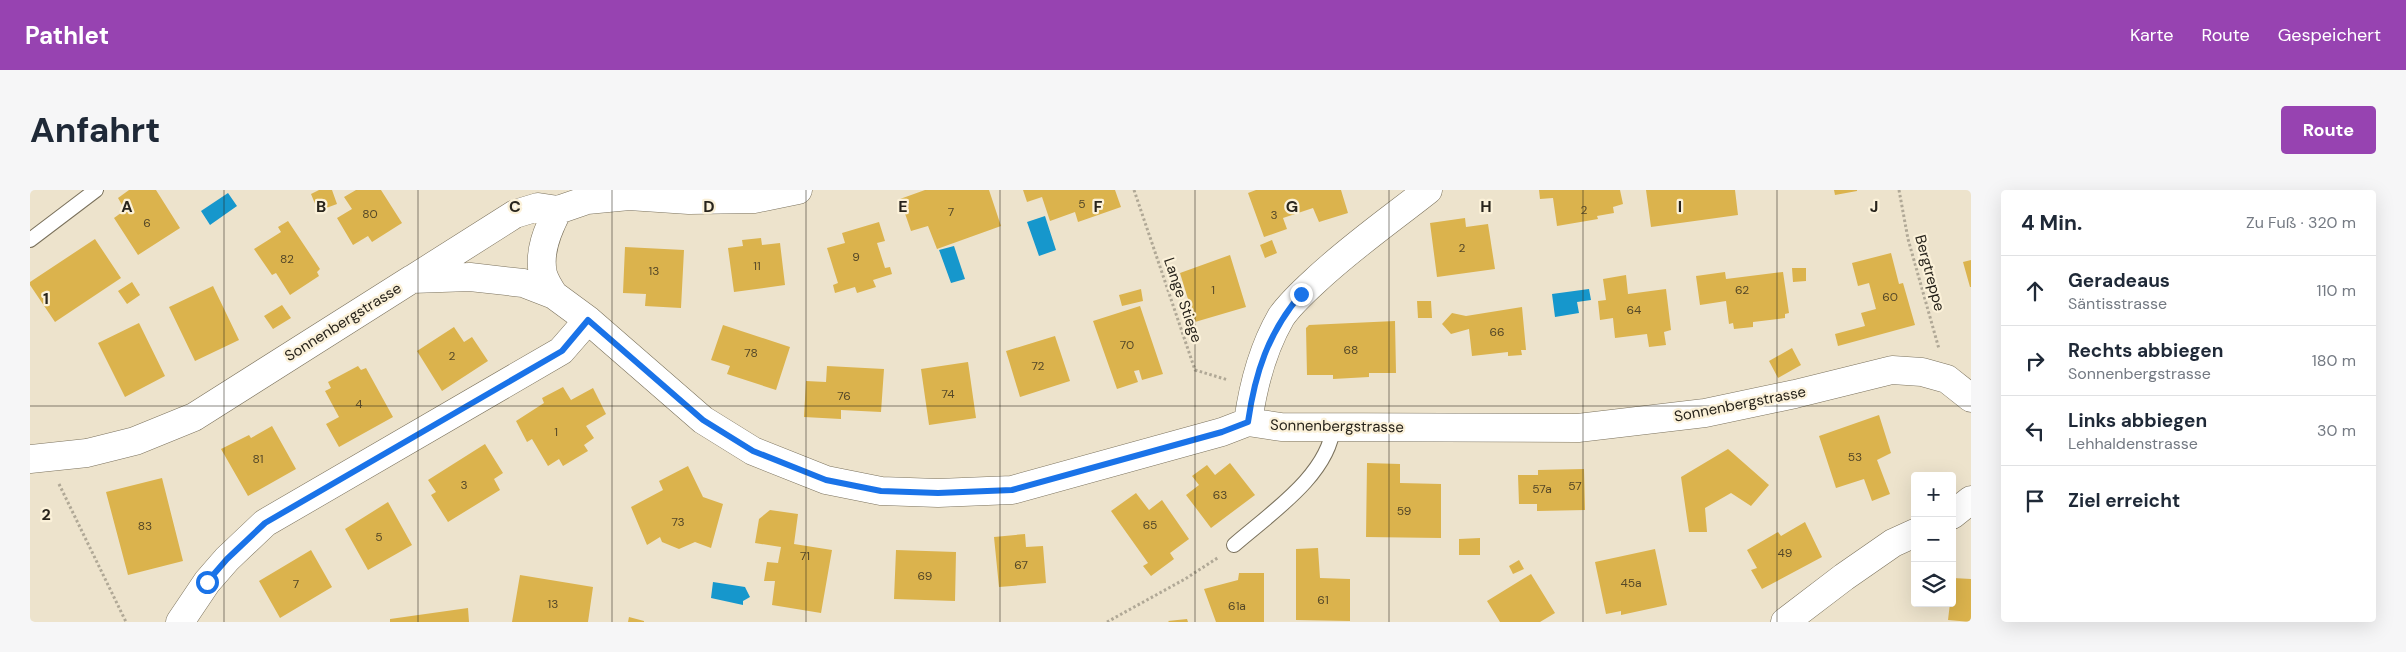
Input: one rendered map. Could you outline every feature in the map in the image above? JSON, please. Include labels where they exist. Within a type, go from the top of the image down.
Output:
[{"type":"street","points":[[412,279],[515,214],[538,207],[558,210],[588,200],[630,196],[689,200],[754,199],[798,190]]},
{"type":"street","points":[[1248,422],[1253,388],[1268,345],[1282,316],[1327,269],[1428,190]]},
{"type":"street","points":[[554,295],[543,274],[542,254],[548,228],[558,210]]},
{"type":"street","name":"Sonnenbergstrasse","points":[[39,459],[87,453],[135,441],[194,417],[412,279],[470,277],[523,283],[554,295],[588,320],[703,420],[753,451],[826,480],[881,491],[938,493],[1012,490],[1222,432],[1248,422],[1281,427],[1578,428],[1705,413],[1795,394],[1892,370],[1922,372],[1947,379],[1971,398]]},
{"type":"street","points":[[180,622],[217,570],[265,523],[562,351],[588,320]]},
{"type":"street","points":[[1956,512],[1971,500]]},
{"type":"street","points":[[1785,622],[1837,581],[1893,543],[1911,535]]},
{"type":"lane","points":[[30,240],[96,190]]},
{"type":"lane","points":[[1234,545],[1298,489],[1320,464],[1332,437],[1333,427]]},
{"type":"path","name":"Lange Stiege","points":[[1134,190],[1195,370],[1235,383]]},
{"type":"path","name":"Bergtreppe","points":[[1899,190],[1908,239],[1939,352]]},
{"type":"path","points":[[39,459],[80,530],[126,622]]},
{"type":"path","points":[[1107,622],[1184,579],[1234,545]]},
{"type":"water","points":[[228,193],[237,206],[210,225],[201,211]]},
{"type":"water","points":[[1045,216],[1056,250],[1039,256],[1027,222]]},
{"type":"water","points":[[954,246],[965,279],[951,283],[939,250]]},
{"type":"water","points":[[1589,289],[1591,300],[1577,302],[1579,313],[1555,317],[1552,294]]},
{"type":"water","points":[[713,582],[745,587],[750,597],[743,601],[743,605],[711,598]]},
{"type":"building","points":[[129,190],[156,190],[180,228],[138,255],[114,218],[125,210],[118,198]]},
{"type":"building","points":[[319,190],[332,190],[337,204],[318,211],[311,194]]},
{"type":"building","points":[[356,190],[381,190],[402,223],[372,242],[368,236],[353,245],[337,218],[352,209],[344,197]]},
{"type":"building","points":[[925,190],[989,190],[1001,226],[937,249],[928,226],[911,231],[900,199]]},
{"type":"building","points":[[1023,190],[1115,190],[1121,207],[1078,222],[1075,212],[1050,221],[1042,197],[1027,202]]},
{"type":"building","points":[[1256,190],[1341,190],[1348,213],[1319,222],[1313,208],[1283,218],[1287,229],[1264,237],[1248,193]]},
{"type":"building","points":[[1539,190],[1620,190],[1623,204],[1613,207],[1614,213],[1597,216],[1598,219],[1557,226],[1553,198],[1540,199]]},
{"type":"building","points":[[1646,190],[1735,190],[1738,215],[1651,227]]},
{"type":"building","points":[[1834,190],[1857,190],[1857,191],[1835,195]]},
{"type":"building","points":[[1465,218],[1466,227],[1488,224],[1495,269],[1437,277],[1430,223]]},
{"type":"building","points":[[288,221],[320,269],[317,272],[319,276],[290,295],[276,273],[272,275],[254,249],[281,232],[278,227]]},
{"type":"building","points":[[879,222],[885,241],[877,243],[885,268],[890,267],[892,274],[873,280],[876,287],[857,293],[855,287],[835,293],[833,285],[838,283],[827,248],[845,243],[842,233]]},
{"type":"building","points":[[761,238],[762,245],[780,243],[785,285],[734,292],[728,248],[743,246],[742,240]]},
{"type":"building","points":[[95,239],[121,278],[55,322],[30,285],[30,282]]},
{"type":"building","points":[[1272,240],[1277,253],[1265,258],[1260,245]]},
{"type":"building","points":[[625,247],[684,250],[681,308],[645,306],[646,294],[623,293]]},
{"type":"building","points":[[1891,253],[1899,284],[1903,283],[1915,325],[1838,346],[1835,334],[1865,326],[1861,313],[1876,309],[1869,283],[1858,286],[1852,263]]},
{"type":"building","points":[[1230,255],[1246,307],[1195,322],[1180,273]]},
{"type":"building","points":[[1971,260],[1971,287],[1970,287],[1963,262]]},
{"type":"building","points":[[1792,268],[1806,268],[1806,281],[1793,282]]},
{"type":"building","points":[[1725,272],[1726,279],[1783,272],[1789,313],[1785,314],[1785,318],[1753,322],[1753,327],[1734,329],[1733,323],[1729,324],[1726,301],[1700,305],[1696,276]]},
{"type":"building","points":[[1626,275],[1628,294],[1666,289],[1671,330],[1664,332],[1666,345],[1649,347],[1647,334],[1615,338],[1613,318],[1600,320],[1598,301],[1606,300],[1603,279]]},
{"type":"building","points":[[132,282],[140,295],[127,304],[118,291]]},
{"type":"building","points":[[213,286],[239,340],[195,361],[169,307]]},
{"type":"building","points":[[1141,289],[1143,301],[1122,306],[1119,295]]},
{"type":"building","points":[[1417,301],[1431,301],[1432,318],[1418,318]]},
{"type":"building","points":[[282,305],[291,318],[273,329],[264,316]]},
{"type":"building","points":[[1140,306],[1163,374],[1142,380],[1139,370],[1134,371],[1138,382],[1117,389],[1093,321]]},
{"type":"building","points":[[1522,307],[1526,350],[1521,350],[1522,355],[1508,356],[1508,352],[1472,356],[1469,329],[1451,334],[1442,324],[1452,313],[1466,316]]},
{"type":"building","points":[[1395,321],[1396,373],[1369,373],[1369,377],[1333,379],[1333,375],[1307,375],[1306,328],[1309,325]]},
{"type":"building","points":[[139,323],[165,376],[125,397],[98,343]]},
{"type":"building","points":[[723,325],[790,347],[776,390],[727,374],[730,366],[711,360]]},
{"type":"building","points":[[454,327],[464,342],[472,337],[488,361],[442,391],[417,351]]},
{"type":"building","points":[[1055,336],[1070,381],[1020,397],[1006,351]]},
{"type":"building","points":[[1792,348],[1801,365],[1778,378],[1769,361]]},
{"type":"building","points":[[968,362],[976,418],[929,425],[921,369]]},
{"type":"building","points":[[358,366],[361,370],[366,368],[393,417],[339,447],[326,424],[339,417],[325,391],[331,388],[328,382]]},
{"type":"building","points":[[827,366],[884,369],[881,412],[841,410],[841,419],[804,417],[806,381],[826,382]]},
{"type":"building","points":[[563,387],[571,400],[593,388],[606,414],[586,426],[594,438],[584,445],[588,451],[563,466],[559,459],[548,466],[532,439],[527,442],[516,421],[544,403],[542,398]]},
{"type":"building","points":[[1879,415],[1891,453],[1877,460],[1890,494],[1872,501],[1864,479],[1836,488],[1819,436]]},
{"type":"building","points":[[272,426],[296,469],[248,496],[221,449],[249,435],[251,438]]},
{"type":"building","points":[[485,444],[503,473],[494,479],[500,490],[448,522],[431,495],[436,492],[428,480]]},
{"type":"building","points":[[1728,449],[1769,485],[1751,506],[1731,493],[1705,508],[1707,532],[1689,532],[1681,477]]},
{"type":"building","points":[[1230,463],[1255,495],[1211,528],[1186,495],[1199,485],[1192,476],[1207,465],[1215,475]]},
{"type":"building","points":[[1367,463],[1400,464],[1400,483],[1441,484],[1441,538],[1366,537]]},
{"type":"building","points":[[688,466],[703,497],[723,504],[711,548],[695,542],[679,549],[662,542],[660,537],[647,545],[631,507],[663,490],[659,481]]},
{"type":"building","points":[[1584,469],[1585,510],[1537,511],[1537,504],[1519,504],[1518,475],[1538,475],[1538,470]]},
{"type":"building","points":[[162,478],[183,561],[128,575],[106,492]]},
{"type":"building","points":[[1136,493],[1149,510],[1162,500],[1189,539],[1170,553],[1174,559],[1151,576],[1143,566],[1148,563],[1111,511]]},
{"type":"building","points":[[388,502],[412,545],[368,570],[345,529]]},
{"type":"building","points":[[770,510],[798,514],[794,544],[832,550],[821,613],[772,605],[775,581],[764,581],[767,562],[778,563],[781,547],[755,543],[759,519]]},
{"type":"building","points":[[1805,522],[1822,557],[1762,589],[1751,570],[1757,568],[1747,550],[1778,532],[1781,536]]},
{"type":"building","points":[[1025,534],[1026,547],[1043,546],[1046,583],[999,587],[994,537]]},
{"type":"building","points":[[1480,538],[1480,555],[1459,555],[1459,539]]},
{"type":"building","points":[[1318,548],[1320,578],[1350,579],[1350,621],[1296,620],[1296,549]]},
{"type":"building","points":[[1655,549],[1667,605],[1621,615],[1621,611],[1606,614],[1595,562]]},
{"type":"building","points":[[311,550],[332,587],[280,618],[259,581]]},
{"type":"building","points":[[896,550],[956,552],[955,601],[894,599]]},
{"type":"building","points":[[1519,560],[1524,569],[1513,574],[1509,566]]},
{"type":"building","points":[[1239,573],[1264,573],[1264,622],[1216,622],[1204,589],[1238,580]]},
{"type":"building","points":[[1531,574],[1555,613],[1540,622],[1500,622],[1487,601]]},
{"type":"building","points":[[520,575],[593,587],[588,622],[512,622]]},
{"type":"building","points":[[1956,578],[1971,579],[1971,622],[1948,620],[1950,607],[1956,607]]},
{"type":"building","points":[[468,608],[469,622],[390,622],[390,619]]},
{"type":"building","points":[[629,617],[644,621],[644,622],[628,622]]},
{"type":"building","points":[[1187,619],[1188,622],[1168,621]]},
{"type":"route","points":[[207,582],[227,559],[265,523],[562,351],[588,320],[703,420],[753,451],[826,480],[881,491],[938,493],[1012,490],[1186,440],[1222,432],[1248,422],[1253,388],[1268,345],[1282,316],[1301,294]]}]
